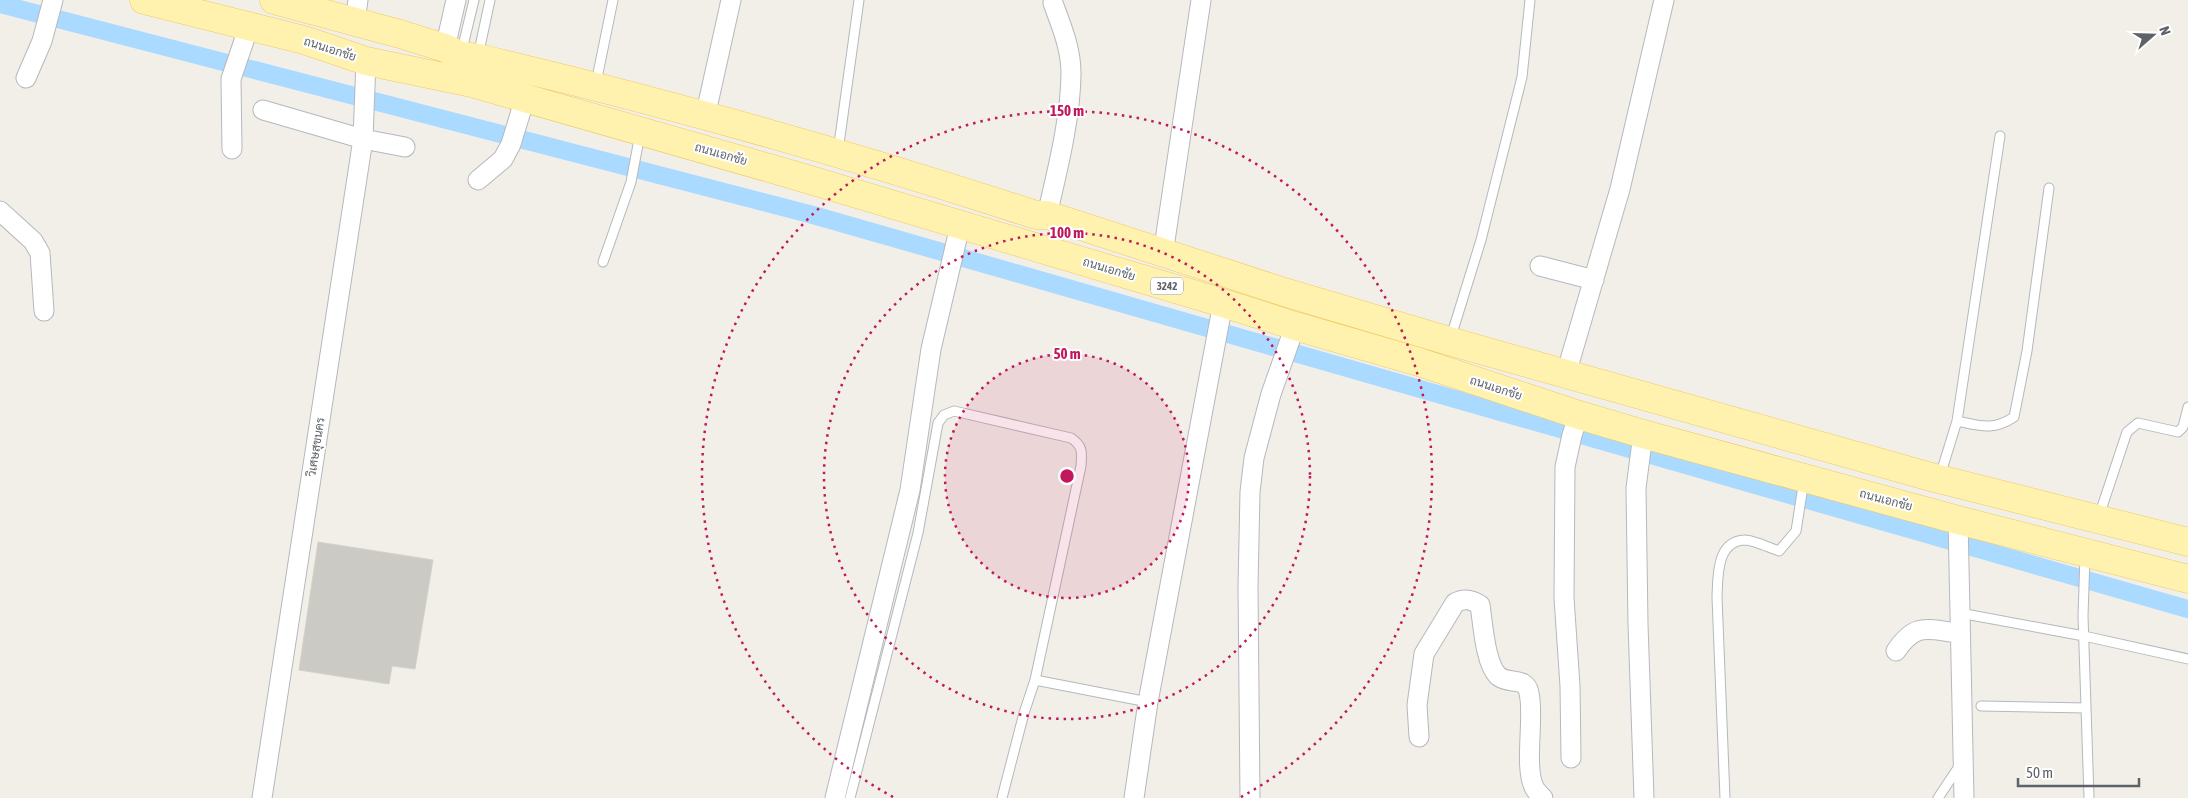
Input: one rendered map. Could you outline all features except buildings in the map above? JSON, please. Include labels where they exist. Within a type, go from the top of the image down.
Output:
[{"type":"main road","name":"ถนนเอกชัย","points":[[144,0],[241,47],[304,40],[366,78],[472,83],[522,110],[958,233],[1221,314],[1287,348],[1419,362],[1573,434],[1643,434],[1958,529],[2085,565],[2188,579]]},
{"type":"main road","name":"3242","points":[[274,0],[357,11],[461,54],[596,86],[838,154],[1036,215],[1047,215],[1163,254],[1449,341],[1939,479],[2188,542]]},
{"type":"street","points":[[456,0],[461,54]]},
{"type":"street","points":[[705,117],[716,76],[730,0]]},
{"type":"street","points":[[1163,254],[1201,0]]},
{"type":"street","points":[[1566,374],[1620,189],[1664,0]]},
{"type":"street","points":[[1047,215],[1069,104],[1071,72],[1067,44],[1053,3]]},
{"type":"street","points":[[26,78],[42,41],[50,10]]},
{"type":"street","points":[[232,149],[230,91],[241,47]]},
{"type":"street","name":"วิเศษสุขนคร","points":[[262,798],[363,139],[366,78]]},
{"type":"street","points":[[263,110],[363,139],[405,147]]},
{"type":"street","points":[[478,180],[503,158],[511,144],[522,110]]},
{"type":"street","points":[[0,211],[33,241],[40,252],[44,311]]},
{"type":"street","points":[[835,798],[910,490],[932,349],[958,233]]},
{"type":"street","points":[[1540,266],[1594,280]]},
{"type":"street","points":[[1134,798],[1148,702],[1221,314]]},
{"type":"street","points":[[1250,798],[1248,597],[1250,492],[1254,458],[1287,348]]},
{"type":"street","points":[[1571,758],[1570,686],[1564,598],[1565,467],[1573,434]]},
{"type":"street","points":[[1643,434],[1636,488],[1638,633],[1644,798]]},
{"type":"street","points":[[1958,529],[1964,798]]},
{"type":"street","points":[[1419,737],[1417,705],[1424,654],[1455,602],[1462,599],[1474,601],[1480,606],[1492,668],[1502,678],[1521,682],[1529,690],[1531,700],[1529,741],[1532,780],[1535,789],[1543,798]]},
{"type":"street","points":[[1896,651],[1905,637],[1919,629],[1960,633]]},
{"type":"lane","points":[[461,54],[474,0]]},
{"type":"lane","points":[[461,54],[490,0]]},
{"type":"lane","points":[[596,86],[613,0]]},
{"type":"lane","points":[[838,154],[859,0]]},
{"type":"lane","points":[[1449,341],[1481,240],[1522,77],[1530,0]]},
{"type":"lane","points":[[1939,479],[1957,421],[2000,136]]},
{"type":"lane","points":[[603,262],[631,182],[639,144]]},
{"type":"lane","points":[[1957,421],[1983,427],[2001,426],[2014,417],[2027,351],[2049,188]]},
{"type":"lane","points":[[2099,518],[2127,432],[2138,423],[2178,432],[2183,427],[2188,407]]},
{"type":"lane","points":[[850,798],[918,533],[938,423],[944,414],[954,411],[1071,438],[1080,444],[1082,450],[1081,466],[1035,680],[1002,798]]},
{"type":"lane","points":[[1725,798],[1717,597],[1718,566],[1725,550],[1731,545],[1745,540],[1778,551],[1796,531],[1804,482]]},
{"type":"lane","points":[[2085,565],[2083,616],[2089,798]]},
{"type":"lane","points":[[1959,613],[2084,636],[2188,659]]},
{"type":"lane","points":[[1035,680],[1148,702]]},
{"type":"lane","points":[[1980,706],[2086,708]]},
{"type":"lane","points":[[1938,798],[1964,761]]},
{"type":"waterway","points":[[0,4],[813,215],[2188,609]]}]
